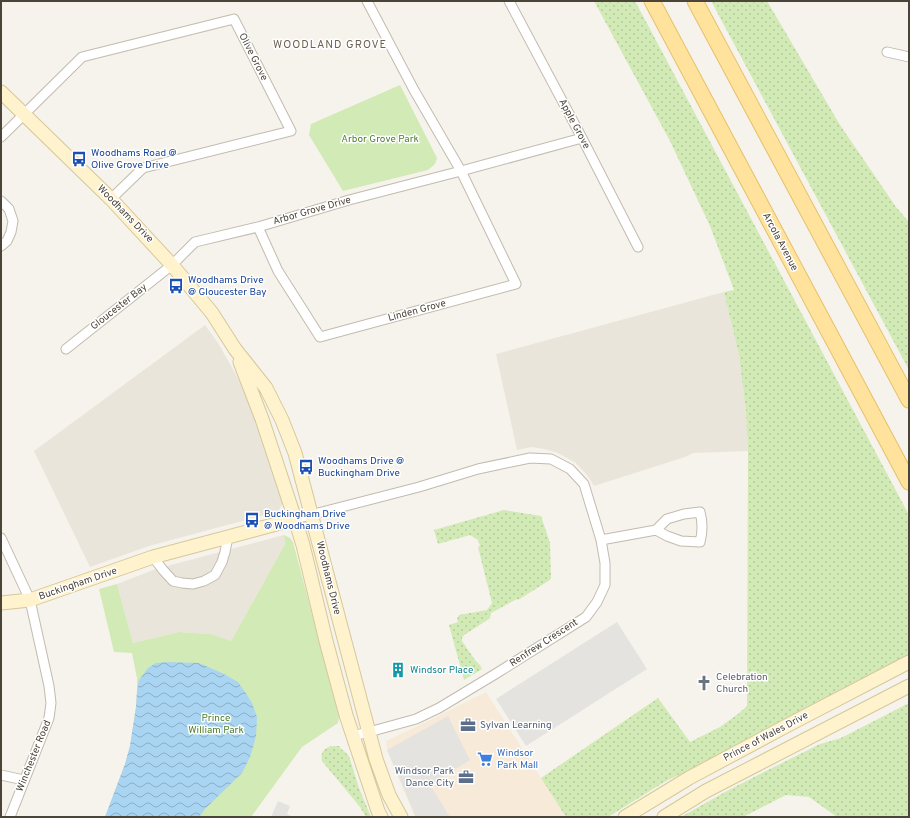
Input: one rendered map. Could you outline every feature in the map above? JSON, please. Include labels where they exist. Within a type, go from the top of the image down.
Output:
[{"type":"main road","name":"Arcola Avenue","points":[[652,1],[909,482]]},
{"type":"main road","points":[[695,1],[909,400]]},
{"type":"street","points":[[367,1],[414,90],[461,171]]},
{"type":"street","name":"Apple Grove","points":[[509,1],[638,247]]},
{"type":"street","name":"Olive Grove","points":[[23,114],[82,57],[234,19],[291,130],[143,168],[111,199]]},
{"type":"street","points":[[887,52],[909,57]]},
{"type":"street","name":"Woodhams Drive","points":[[1,92],[111,199],[172,264],[212,313],[235,349],[266,388],[282,420],[295,453],[376,759],[389,795],[401,817]]},
{"type":"street","points":[[1,137],[23,114]]},
{"type":"street","name":"Arbor Grove Drive","points":[[172,264],[195,242],[258,227],[350,200],[582,138]]},
{"type":"street","name":"Linden Grove","points":[[258,227],[278,271],[320,337],[516,284],[461,171]]},
{"type":"street","points":[[1,201],[9,210],[13,221],[11,232],[7,241],[1,246]]},
{"type":"street","name":"Gloucester Bay","points":[[66,349],[172,264]]},
{"type":"street","name":"Woodhams Drive","points":[[235,349],[262,419],[295,519],[352,736],[381,817]]},
{"type":"street","name":"Renfrew Crescent","points":[[312,515],[419,487],[478,469],[530,458],[551,459],[570,469],[584,484],[601,540],[606,563],[604,585],[597,602],[586,617],[439,708],[416,719],[352,736]]},
{"type":"street","points":[[601,540],[656,530],[667,519],[684,514],[700,512],[703,526],[700,542],[682,541],[667,536],[656,530]]},
{"type":"street","name":"Buckingham Drive","points":[[1,603],[30,600],[153,558],[312,515]]},
{"type":"street","points":[[153,558],[173,581],[193,584],[204,581],[215,575],[222,562],[228,537]]},
{"type":"street","name":"Winchester Road","points":[[1,538],[30,600],[49,686],[51,703],[50,718],[10,817]]},
{"type":"street","name":"Prince of Wales Drive","points":[[625,817],[703,771],[909,662]]},
{"type":"street","name":"Prince of Wales Drive","points":[[664,817],[706,791],[909,686]]},
{"type":"street","points":[[1,775],[24,780]]},
{"type":"shaded area","points":[[724,292],[739,355],[746,412],[748,451],[693,453],[685,457],[594,486],[587,475],[576,463],[558,453],[532,447],[517,450],[496,354]]},
{"type":"shaded area","points":[[205,325],[218,343],[235,373],[258,420],[282,498],[282,504],[276,512],[149,546],[90,567],[34,451]]},
{"type":"shaded area","points":[[284,535],[285,544],[231,641],[211,634],[179,632],[133,643],[117,584],[156,569]]},
{"type":"shaded area","points":[[617,622],[647,669],[526,746],[496,699]]},
{"type":"shaded area","points":[[486,692],[566,817],[416,817],[414,815],[387,750],[386,741]]},
{"type":"shaded area","points":[[448,716],[470,760],[430,785],[450,817],[416,817],[387,750]]},
{"type":"shaded area","points":[[278,801],[290,806],[287,814],[293,817],[271,817]]},
{"type":"green space","points":[[594,1],[635,1],[909,515],[909,657],[734,749],[666,781],[608,817],[566,817],[541,778],[658,698],[690,742],[720,727],[747,706],[748,451],[746,412],[739,355],[724,292],[734,290],[710,226],[670,141]]},
{"type":"green space","points":[[711,1],[767,1],[840,125],[896,207],[909,222],[909,370]]},
{"type":"green space","name":"Arbor Grove Park","points":[[400,85],[437,158],[435,164],[428,170],[343,191],[309,135],[311,124]]},
{"type":"green space","points":[[504,510],[541,516],[550,543],[551,578],[518,600],[517,599],[491,613],[489,619],[464,635],[462,641],[482,669],[464,680],[449,625],[458,622],[457,619],[459,615],[487,610],[492,603],[478,547],[480,546],[478,540],[470,535],[438,544],[434,530]]},
{"type":"green space","name":"Prince William Park","points":[[284,535],[290,538],[293,542],[339,717],[338,723],[302,747],[251,817],[105,817],[125,764],[130,746],[136,707],[137,678],[132,653],[114,652],[99,589],[117,584],[133,643],[179,632],[211,634],[231,641],[285,544]]},
{"type":"green space","points":[[909,703],[909,817],[837,817],[809,797],[786,795],[743,817],[681,817],[725,792],[820,744],[841,738]]},
{"type":"green space","points":[[332,746],[340,746],[340,748],[349,756],[359,788],[371,817],[366,817],[360,807],[322,761],[323,751]]},
{"type":"water","points":[[156,663],[199,663],[238,682],[252,703],[257,717],[256,736],[250,757],[242,773],[205,809],[199,817],[105,817],[125,764],[130,746],[139,680],[148,668]]},
{"type":"place","name":"Woodhams Road @ Olive Grove Drive","points":[[79,159]]},
{"type":"place","name":"Woodhams Drive @ Gloucester Bay","points":[[176,286]]},
{"type":"place","name":"Woodhams Drive @ Buckingham Drive","points":[[306,467]]},
{"type":"place","name":"Buckingham Drive @ Woodhams Drive","points":[[252,520]]},
{"type":"place","name":"Windsor Place","points":[[398,670]]},
{"type":"place","name":"Celebration Church","points":[[704,683]]},
{"type":"place","name":"Sylvan Learning","points":[[468,725]]},
{"type":"place","name":"Windsor Park Mall","points":[[485,759]]},
{"type":"place","name":"Windsor Park Dance City","points":[[466,777]]},
{"type":"district","name":"WOODLAND GROVE","points":[[330,45]]}]
